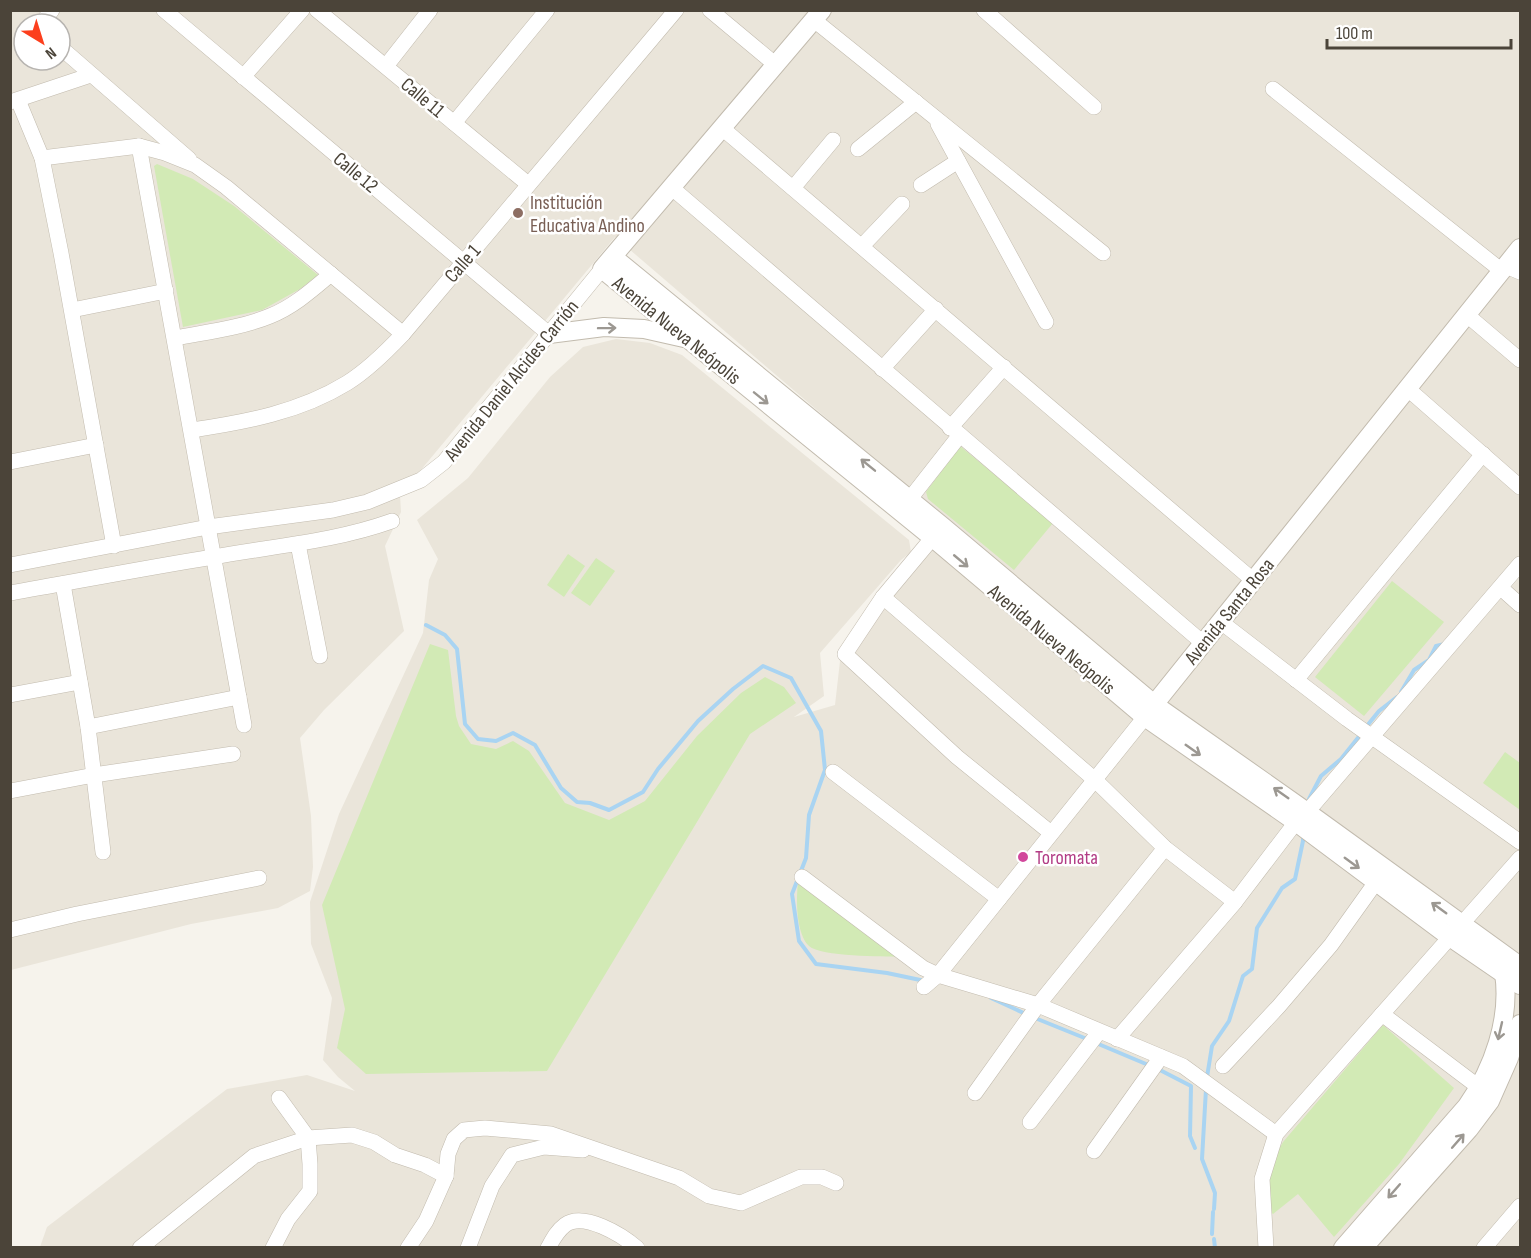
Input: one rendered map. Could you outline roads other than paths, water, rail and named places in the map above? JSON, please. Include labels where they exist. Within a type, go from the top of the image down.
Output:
[{"type":"street","points":[[243,77],[302,10]]},
{"type":"street","name":"Calle 11","points":[[317,10],[528,184]]},
{"type":"street","points":[[386,66],[430,10]]},
{"type":"street","points":[[454,123],[547,10]]},
{"type":"street","name":"Calle 1","points":[[192,430],[278,414],[312,401],[347,383],[381,357],[403,334],[675,10]]},
{"type":"street","points":[[710,10],[776,65]]},
{"type":"street","points":[[984,10],[1094,107]]},
{"type":"street","name":"Calle 12","points":[[169,12],[549,334]]},
{"type":"street","points":[[818,15],[916,102],[1103,253]]},
{"type":"street","name":"Avenida Daniel Alcides Carrión","points":[[10,565],[208,527],[333,510],[367,502],[421,480],[444,462],[607,262],[818,15]]},
{"type":"street","points":[[72,58],[195,165],[226,187],[403,334]]},
{"type":"street","points":[[91,75],[14,101],[42,158],[114,546]]},
{"type":"street","points":[[1273,89],[1510,269]]},
{"type":"street","points":[[858,149],[916,102]]},
{"type":"street","points":[[934,117],[1046,322]]},
{"type":"street","points":[[722,128],[1254,580]]},
{"type":"street","points":[[793,188],[833,140]]},
{"type":"street","points":[[42,158],[139,146],[195,165]]},
{"type":"street","points":[[139,146],[244,724]]},
{"type":"street","points":[[921,185],[958,161]]},
{"type":"street","points":[[672,188],[1203,643]]},
{"type":"street","points":[[862,246],[902,204]]},
{"type":"street","name":"Avenida Santa Rosa","points":[[924,987],[938,975],[1467,315],[1510,269],[1521,248]]},
{"type":"street","name":"Avenida Nueva Neópolis","points":[[607,262],[689,339],[888,491]]},
{"type":"street","name":"Avenida Nueva Neópolis","points":[[607,262],[938,532],[1150,711],[1302,817],[1512,970],[1521,985]]},
{"type":"street","points":[[175,338],[237,326],[270,316],[302,298],[331,274]]},
{"type":"street","points":[[72,310],[166,291]]},
{"type":"street","points":[[882,369],[936,309]]},
{"type":"street","points":[[1467,315],[1521,360]]},
{"type":"street","points":[[549,334],[614,328],[644,329],[689,339]]},
{"type":"street","points":[[905,505],[955,432],[1004,367]]},
{"type":"street","points":[[1407,389],[1521,487]]},
{"type":"street","points":[[10,462],[96,445]]},
{"type":"street","points":[[1296,680],[1483,454]]},
{"type":"street","points":[[10,594],[214,556],[298,544],[360,532],[392,521]]},
{"type":"street","points":[[938,532],[883,597],[845,654],[957,757],[1051,833]]},
{"type":"street","points":[[298,544],[320,656]]},
{"type":"street","points":[[1117,1040],[1235,902],[1302,817],[1521,564]]},
{"type":"street","points":[[63,584],[88,727],[103,852]]},
{"type":"street","points":[[1501,588],[1521,605]]},
{"type":"street","points":[[883,597],[1094,780],[1165,848],[1235,902]]},
{"type":"street","points":[[1221,621],[1371,736],[1521,842]]},
{"type":"street","points":[[10,695],[80,682]]},
{"type":"street","points":[[88,727],[239,697]]},
{"type":"street","points":[[10,791],[94,775],[233,754]]},
{"type":"street","points":[[833,772],[999,899]]},
{"type":"street","name":"Avenida Nueva Neópolis","points":[[1302,817],[1376,882],[1456,931]]},
{"type":"street","points":[[975,1093],[1038,1005],[1165,848]]},
{"type":"street","points":[[1266,1248],[1262,1179],[1276,1134],[1521,858]]},
{"type":"street","points":[[802,877],[923,968],[938,975],[1038,1005],[1183,1066],[1276,1134]]},
{"type":"street","points":[[10,930],[77,914],[259,878]]},
{"type":"street","points":[[1223,1066],[1279,1006],[1331,945],[1376,882]]},
{"type":"street","points":[[1343,1248],[1467,1106],[1480,1088],[1494,1056],[1512,970]]},
{"type":"street","points":[[1382,1014],[1480,1088]]},
{"type":"street","points":[[1363,1248],[1469,1129],[1490,1101],[1521,1024]]},
{"type":"street","points":[[1030,1122],[1099,1032]]},
{"type":"street","points":[[1094,1151],[1161,1058]]},
{"type":"street","points":[[273,1248],[288,1219],[310,1191],[308,1138],[279,1098]]},
{"type":"street","points":[[408,1248],[426,1221],[446,1176],[448,1154],[454,1139],[464,1130],[485,1128],[551,1134],[679,1178],[709,1196],[741,1203],[801,1178],[822,1177],[836,1183]]},
{"type":"street","points":[[140,1248],[254,1156],[308,1138],[352,1135],[374,1142],[395,1155],[446,1176]]},
{"type":"street","points":[[468,1248],[492,1186],[512,1155],[544,1148],[601,1152]]},
{"type":"street","points":[[1484,1248],[1521,1206]]},
{"type":"street","points":[[548,1248],[566,1223],[577,1220],[592,1223],[623,1236],[637,1248]]},
{"type":"waterway","points":[[426,625],[445,635],[457,649],[465,724],[478,739],[496,741],[513,733],[535,745],[561,788],[577,802],[590,803],[609,810],[643,792],[658,769],[698,721],[733,689],[763,666],[791,678],[821,731],[825,770],[809,815],[806,858],[792,894],[799,941],[816,964],[887,973],[925,981]]},
{"type":"waterway","points":[[1401,692],[1414,670],[1429,660],[1436,646],[1445,644]]},
{"type":"waterway","points":[[1366,727],[1379,711],[1397,697]]},
{"type":"waterway","points":[[1309,799],[1321,776],[1341,759],[1361,734]]},
{"type":"waterway","points":[[1207,1077],[1212,1046],[1229,1021],[1243,976],[1252,969],[1257,928],[1282,888],[1295,879],[1303,835]]},
{"type":"waterway","points":[[991,998],[1028,1015]]},
{"type":"waterway","points":[[1035,1018],[1087,1039]]},
{"type":"waterway","points":[[1096,1043],[1146,1064]]},
{"type":"waterway","points":[[1156,1068],[1191,1086],[1190,1136],[1195,1148]]},
{"type":"waterway","points":[[1206,1089],[1202,1159],[1215,1193],[1214,1209]]},
{"type":"waterway","points":[[1212,1234],[1213,1212]]},
{"type":"waterway","points":[[1214,1239],[1215,1248]]},
{"type":"place","name":"Institución Educativa Andino","points":[[518,213]]},
{"type":"place","name":"Toromata","points":[[1023,857]]}]
